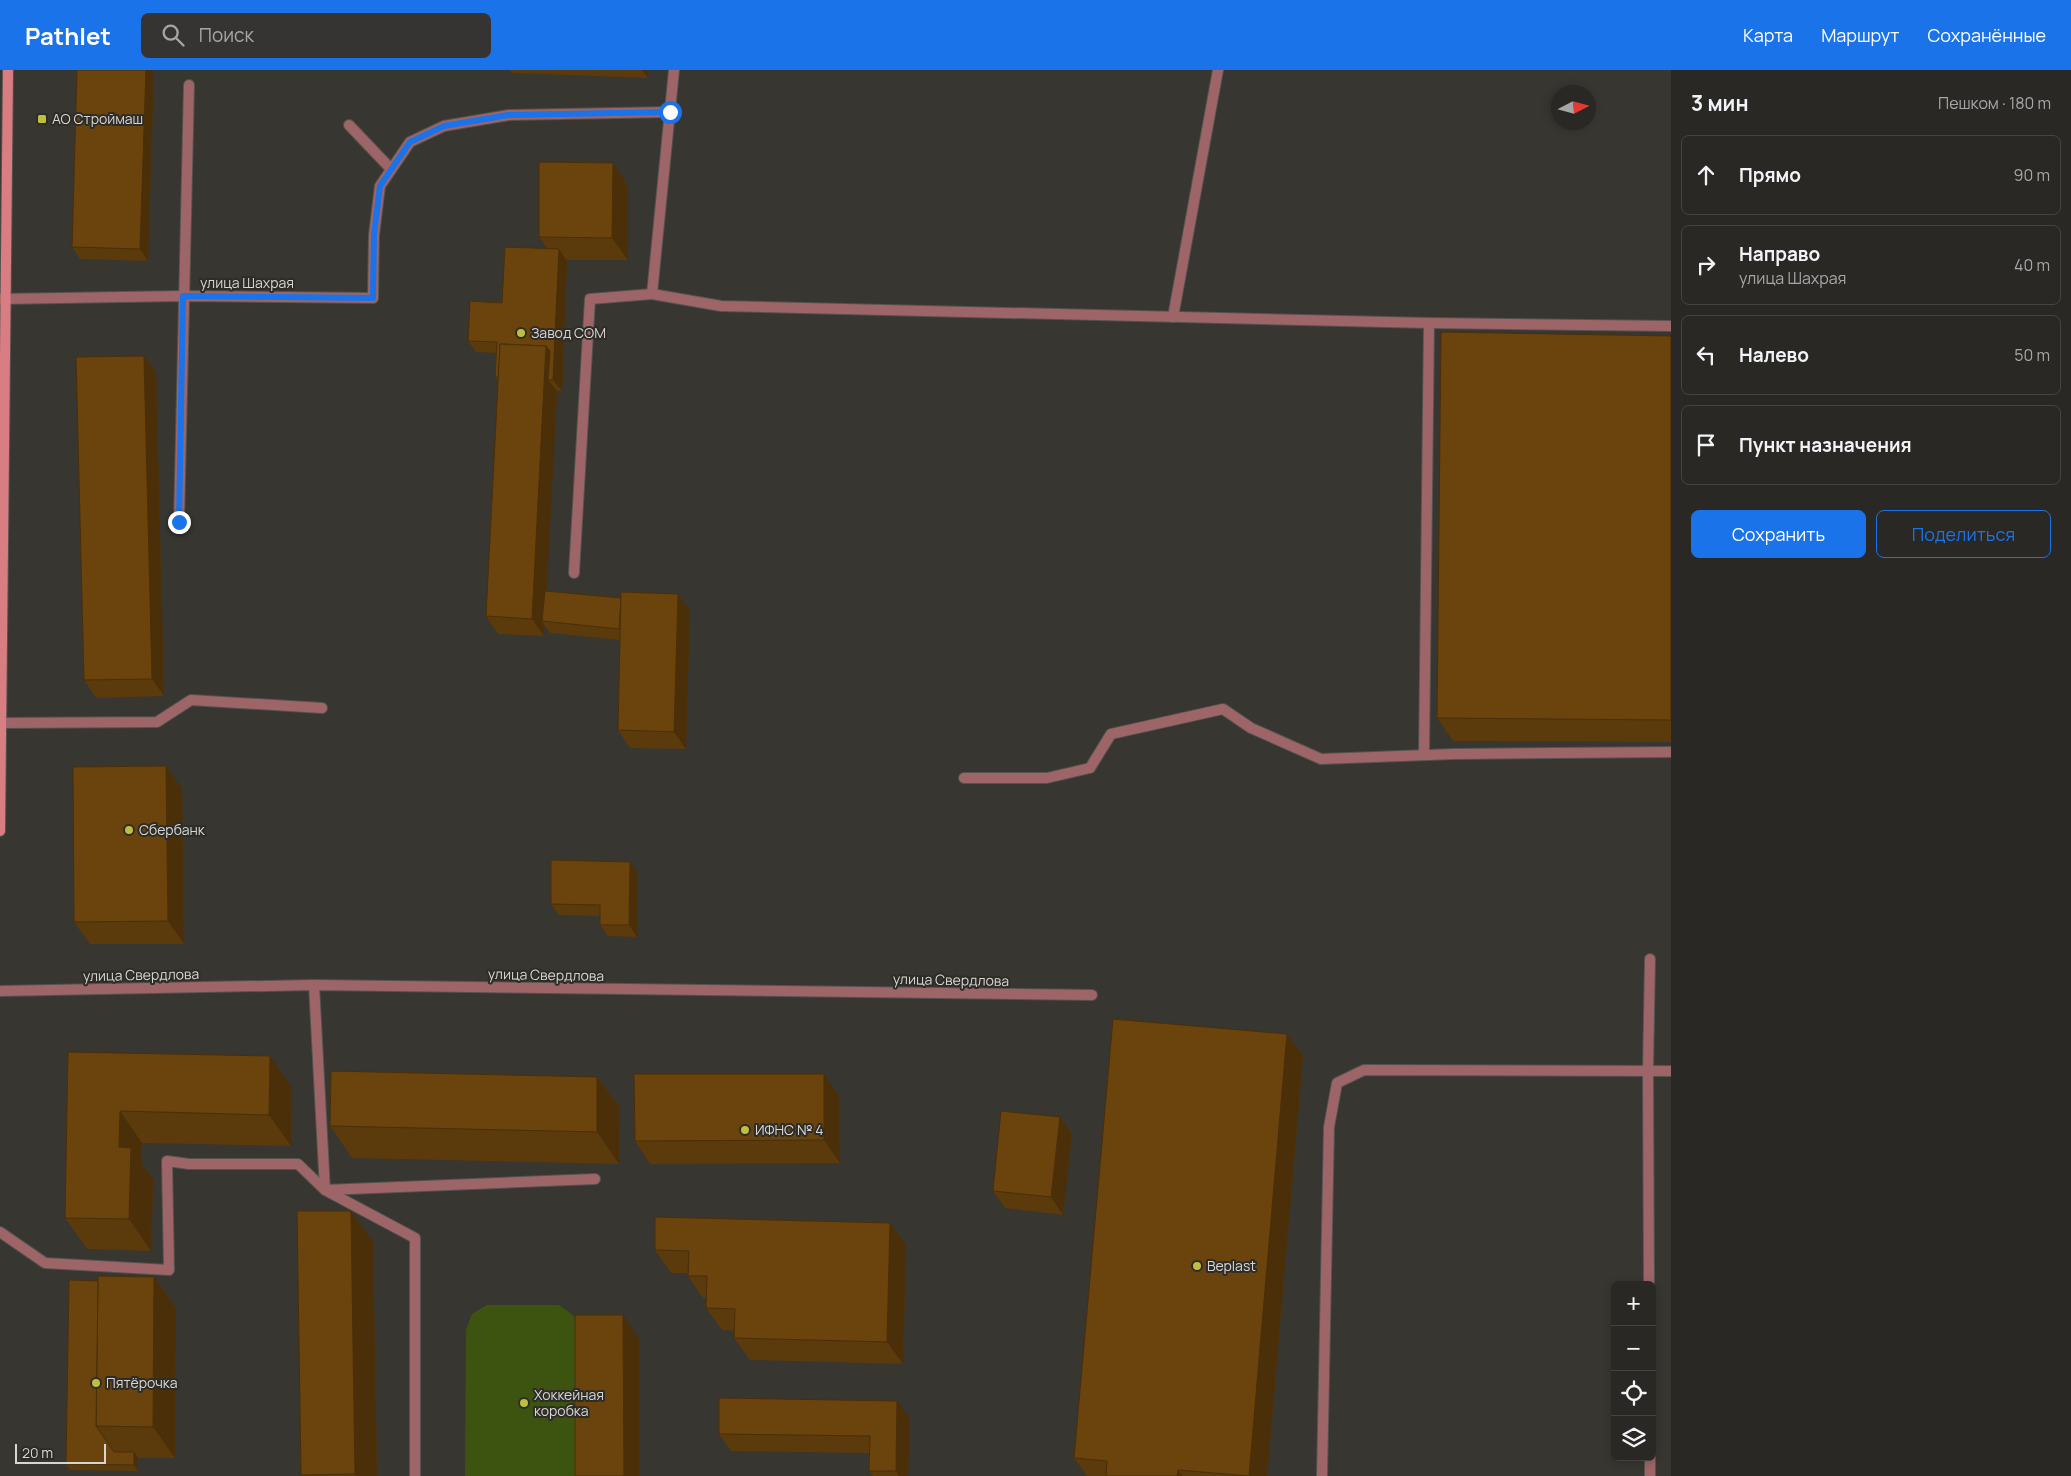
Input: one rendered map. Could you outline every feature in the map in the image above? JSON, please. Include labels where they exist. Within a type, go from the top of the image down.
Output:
[{"type":"street","points":[[0,831],[3,299],[8,70]]},
{"type":"street","points":[[652,294],[674,70]]},
{"type":"street","points":[[1173,317],[1218,70]]},
{"type":"street","points":[[179,522],[189,85]]},
{"type":"street","points":[[349,125],[391,169],[410,142],[444,126],[508,115],[670,112]]},
{"type":"street","name":"улица Шахрая","points":[[3,299],[183,296],[373,298],[374,235],[380,186],[391,169]]},
{"type":"street","points":[[574,573],[590,298],[652,294],[721,306],[1429,323],[1671,326]]},
{"type":"street","points":[[1424,755],[1429,323]]},
{"type":"street","points":[[1,727],[157,722],[191,700],[322,708]]},
{"type":"street","points":[[964,778],[1047,778],[1090,768],[1111,734],[1222,709],[1251,728],[1321,759],[1424,755],[1671,752]]},
{"type":"street","points":[[1649,1281],[1648,1071],[1650,959]]},
{"type":"street","points":[[314,985],[325,1190]]},
{"type":"street","name":"улица Свердлова","points":[[0,991],[314,985],[1092,995]]},
{"type":"street","points":[[1322,1476],[1329,1127],[1337,1083],[1364,1070],[1671,1071]]},
{"type":"street","points":[[0,1232],[45,1263],[169,1270],[167,1161],[189,1164],[298,1164],[325,1190],[415,1238],[415,1476]]},
{"type":"street","points":[[325,1190],[595,1179]]},
{"type":"street","points":[[1650,1461],[1650,1476]]},
{"type":"green space","name":"Хоккейная коробка","points":[[487,1305],[559,1305],[573,1315],[582,1328],[582,1476],[465,1476],[466,1330],[472,1314]]},
{"type":"building","points":[[77,70],[146,70],[140,249],[72,247]]},
{"type":"building","points":[[539,162],[613,163],[612,238],[539,237]]},
{"type":"building","points":[[505,247],[559,249],[553,380],[548,380],[550,351],[546,346],[500,344],[499,377],[495,377],[497,342],[468,341],[470,301],[502,303]]},
{"type":"building","points":[[1441,332],[1671,336],[1671,720],[1437,718]]},
{"type":"building","points":[[500,344],[546,346],[532,619],[486,616]]},
{"type":"building","points":[[144,356],[152,679],[84,680],[76,357]]},
{"type":"building","points":[[545,591],[621,598],[619,629],[542,621]]},
{"type":"building","points":[[621,592],[678,594],[674,732],[618,730]]},
{"type":"building","points":[[166,766],[168,921],[74,922],[73,767]]},
{"type":"building","points":[[551,860],[630,862],[629,925],[600,925],[600,905],[551,904]]},
{"type":"building","name":"Beplast","points":[[1113,1019],[1287,1034],[1249,1476],[1178,1470],[1177,1476],[1106,1476],[1107,1461],[1074,1458]]},
{"type":"building","points":[[68,1052],[270,1056],[269,1115],[120,1111],[119,1147],[131,1148],[129,1219],[65,1218]]},
{"type":"building","points":[[331,1071],[597,1077],[597,1132],[330,1126]]},
{"type":"building","name":"ИФНС № 4","points":[[634,1074],[824,1074],[824,1140],[635,1141]]},
{"type":"building","points":[[1001,1111],[1060,1117],[1051,1197],[993,1191]]},
{"type":"building","points":[[297,1211],[351,1211],[355,1474],[301,1475]]},
{"type":"building","points":[[655,1217],[890,1223],[887,1342],[734,1338],[735,1309],[706,1308],[707,1276],[688,1276],[689,1251],[655,1250]]},
{"type":"building","points":[[98,1276],[154,1277],[153,1427],[96,1426]]},
{"type":"building","points":[[69,1280],[98,1281],[96,1426],[114,1452],[134,1452],[134,1465],[66,1464]]},
{"type":"building","points":[[575,1315],[623,1315],[624,1476],[575,1476]]},
{"type":"building","points":[[719,1398],[897,1401],[896,1471],[869,1471],[870,1436],[719,1434]]},
{"type":"place","name":"АО Строймаш","points":[[42,119]]},
{"type":"place","name":"Завод СОМ","points":[[521,333]]},
{"type":"place","name":"Сбербанк","points":[[129,830]]},
{"type":"place","name":"ИФНС № 4","points":[[745,1130]]},
{"type":"place","name":"Beplast","points":[[1197,1266]]},
{"type":"place","name":"Пятёрочка","points":[[96,1383]]},
{"type":"place","name":"Хоккейная коробка","points":[[524,1403]]},
{"type":"route","points":[[179,522],[183,296],[373,298],[374,235],[380,186],[410,142],[444,126],[508,115],[670,112]]}]
